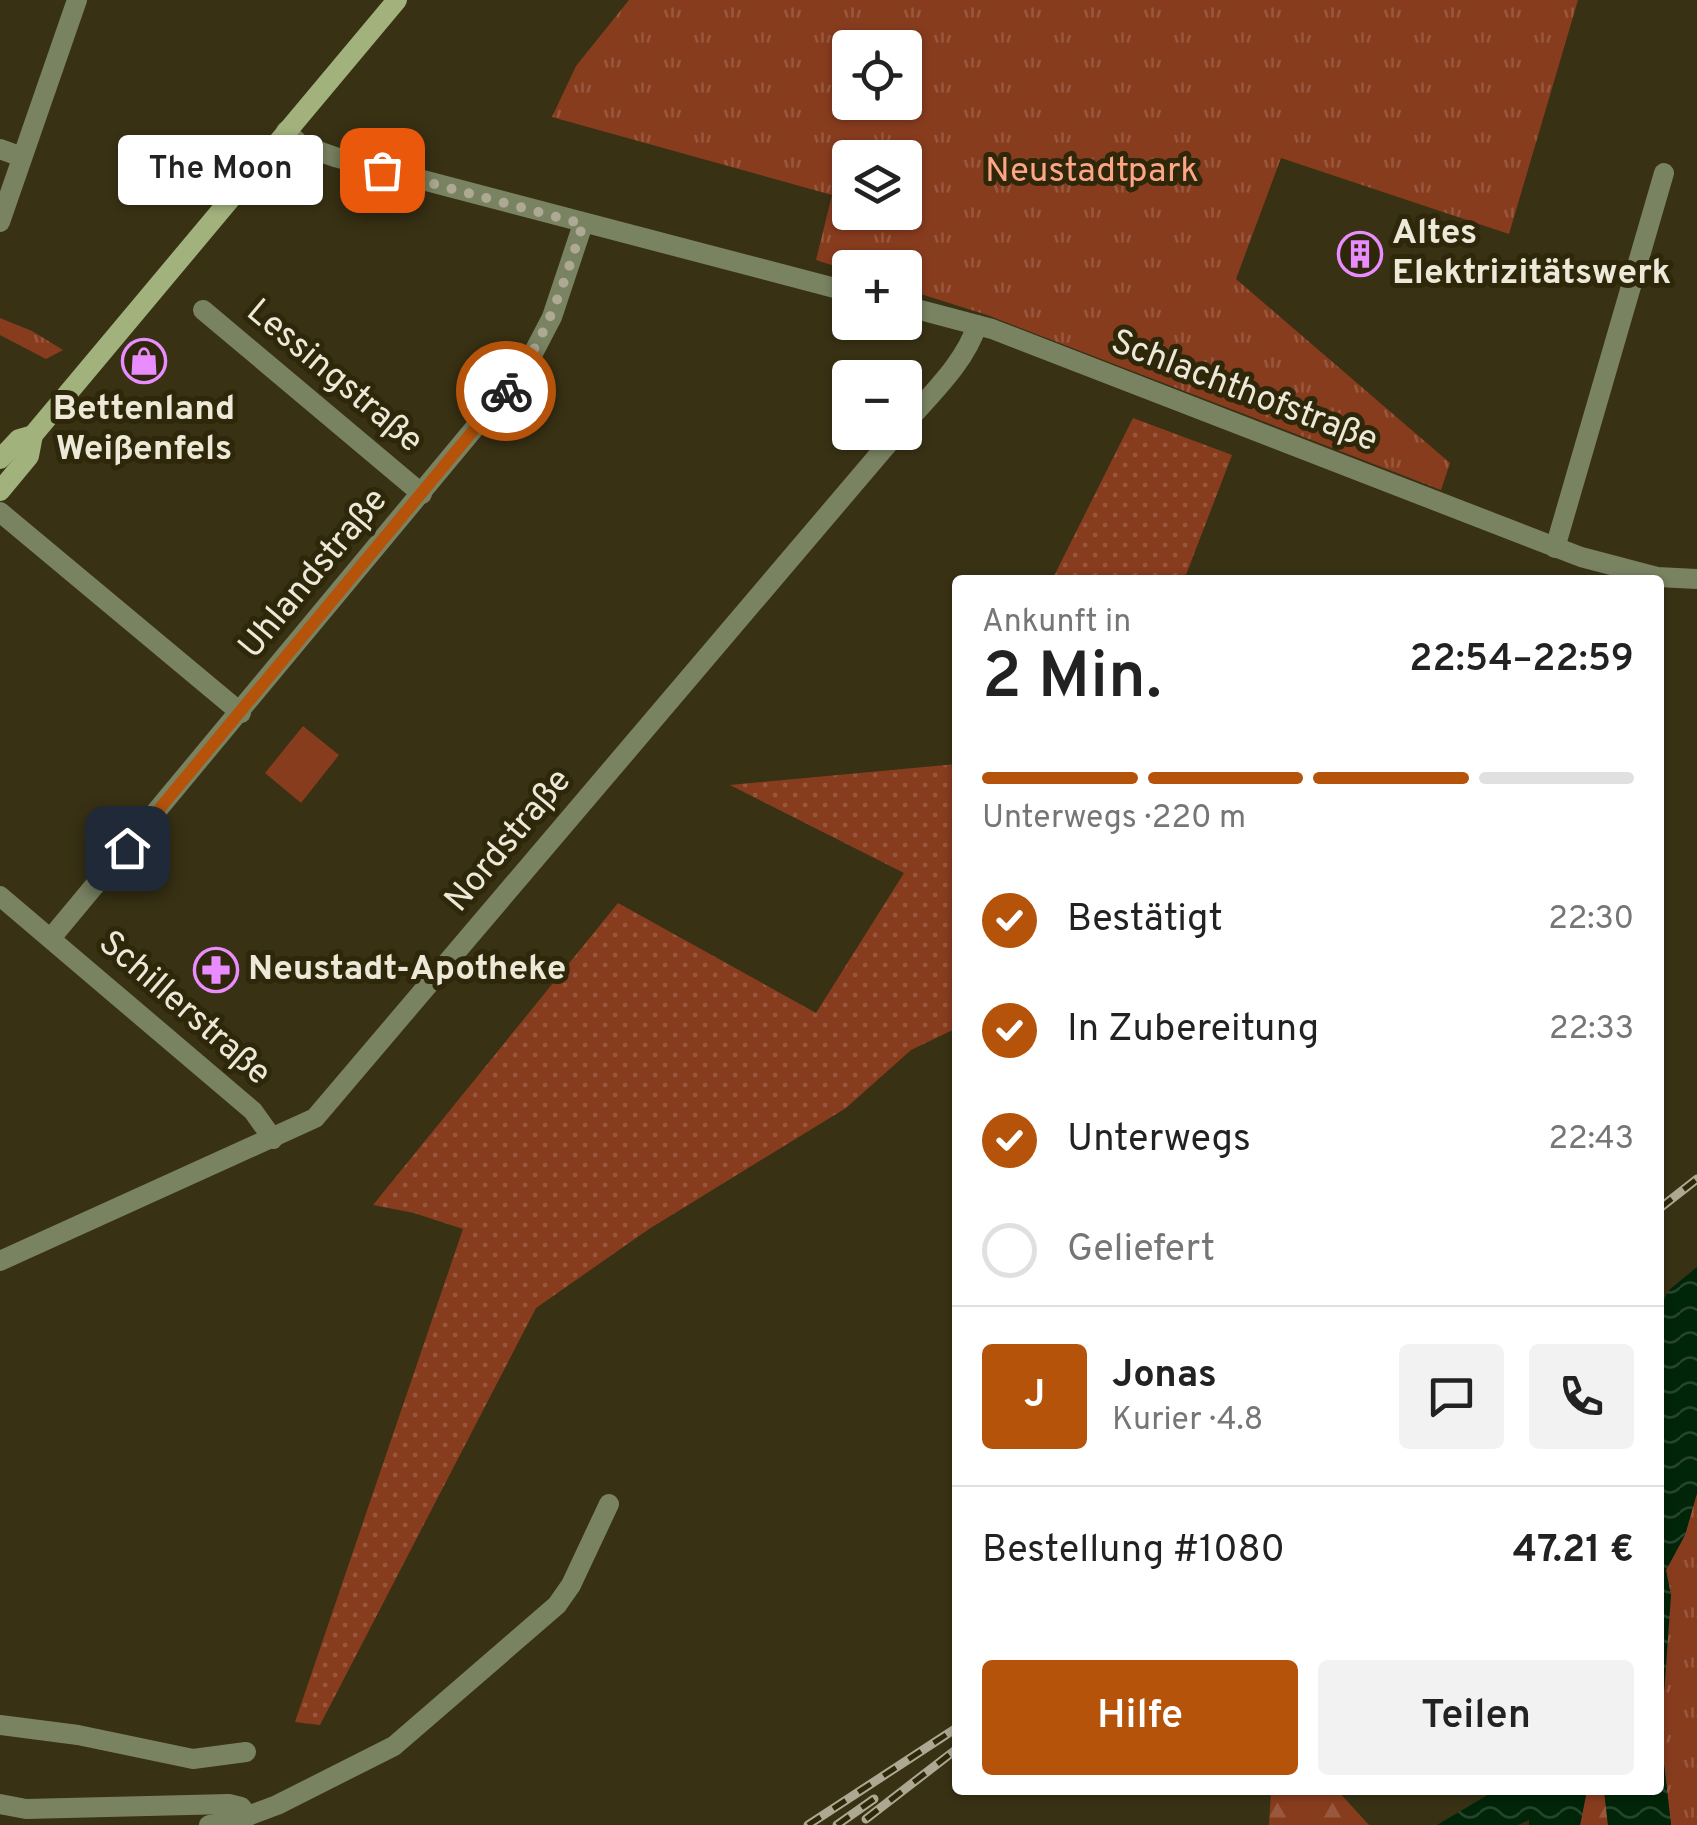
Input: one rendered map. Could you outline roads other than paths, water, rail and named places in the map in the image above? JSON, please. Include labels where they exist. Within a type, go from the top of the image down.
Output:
[{"type":"main road","points":[[0,459],[19,440],[32,435],[397,0]]},
{"type":"main road","points":[[0,491],[29,456],[32,435]]},
{"type":"street","points":[[0,222],[77,0]]},
{"type":"street","points":[[286,131],[301,144],[334,157],[832,287]]},
{"type":"street","points":[[0,150],[22,157]]},
{"type":"street","points":[[1556,548],[1664,173]]},
{"type":"street","name":"Uhlandstraße","points":[[51,938],[527,365],[552,317],[583,224]]},
{"type":"street","name":"Lessingstraße","points":[[203,310],[422,494]]},
{"type":"street","name":"Schlachthofstraße","points":[[922,310],[977,324],[1556,548],[1650,575]]},
{"type":"street","points":[[922,404],[971,344],[977,324]]},
{"type":"street","name":"Nordstraße","points":[[0,1261],[307,1124],[323,1110],[883,450]]},
{"type":"street","points":[[0,512],[241,712]]},
{"type":"street","name":"Schlachthofstraße","points":[[1664,576],[1697,579]]},
{"type":"street","name":"Schillerstraße","points":[[0,896],[254,1111],[273,1139]]},
{"type":"street","points":[[209,1825],[248,1816],[306,1792],[394,1746],[557,1605],[571,1585],[609,1504]]},
{"type":"street","points":[[0,1724],[78,1735],[193,1759],[246,1752]]},
{"type":"street","points":[[0,1804],[26,1808],[228,1804],[241,1807],[248,1816]]},
{"type":"water","points":[[1697,1267],[1697,1493],[1685,1535],[1666,1570],[1671,1595],[1664,1694],[1664,1300],[1668,1291]]},
{"type":"water","points":[[1664,1763],[1671,1825],[1608,1825],[1605,1795],[1664,1795]]},
{"type":"water","points":[[1488,1795],[1586,1795],[1580,1825],[1529,1825],[1529,1820],[1518,1825],[1437,1825]]},
{"type":"railway","points":[[1664,1205],[1697,1179]]},
{"type":"railway","points":[[808,1825],[952,1731]]},
{"type":"railway","points":[[866,1819],[952,1753]]},
{"type":"railway","points":[[837,1825],[874,1799]]},
{"type":"place","name":"The Moon","points":[[382,170]]},
{"type":"place","name":"Altes Elektrizitätswerk","points":[[1360,254]]},
{"type":"place","name":"Bettenland Weißenfels","points":[[144,361]]},
{"type":"place","name":"Neustadt-Apotheke","points":[[216,970]]},
{"type":"park label","name":"Neustadtpark","points":[[1092,172]]}]
